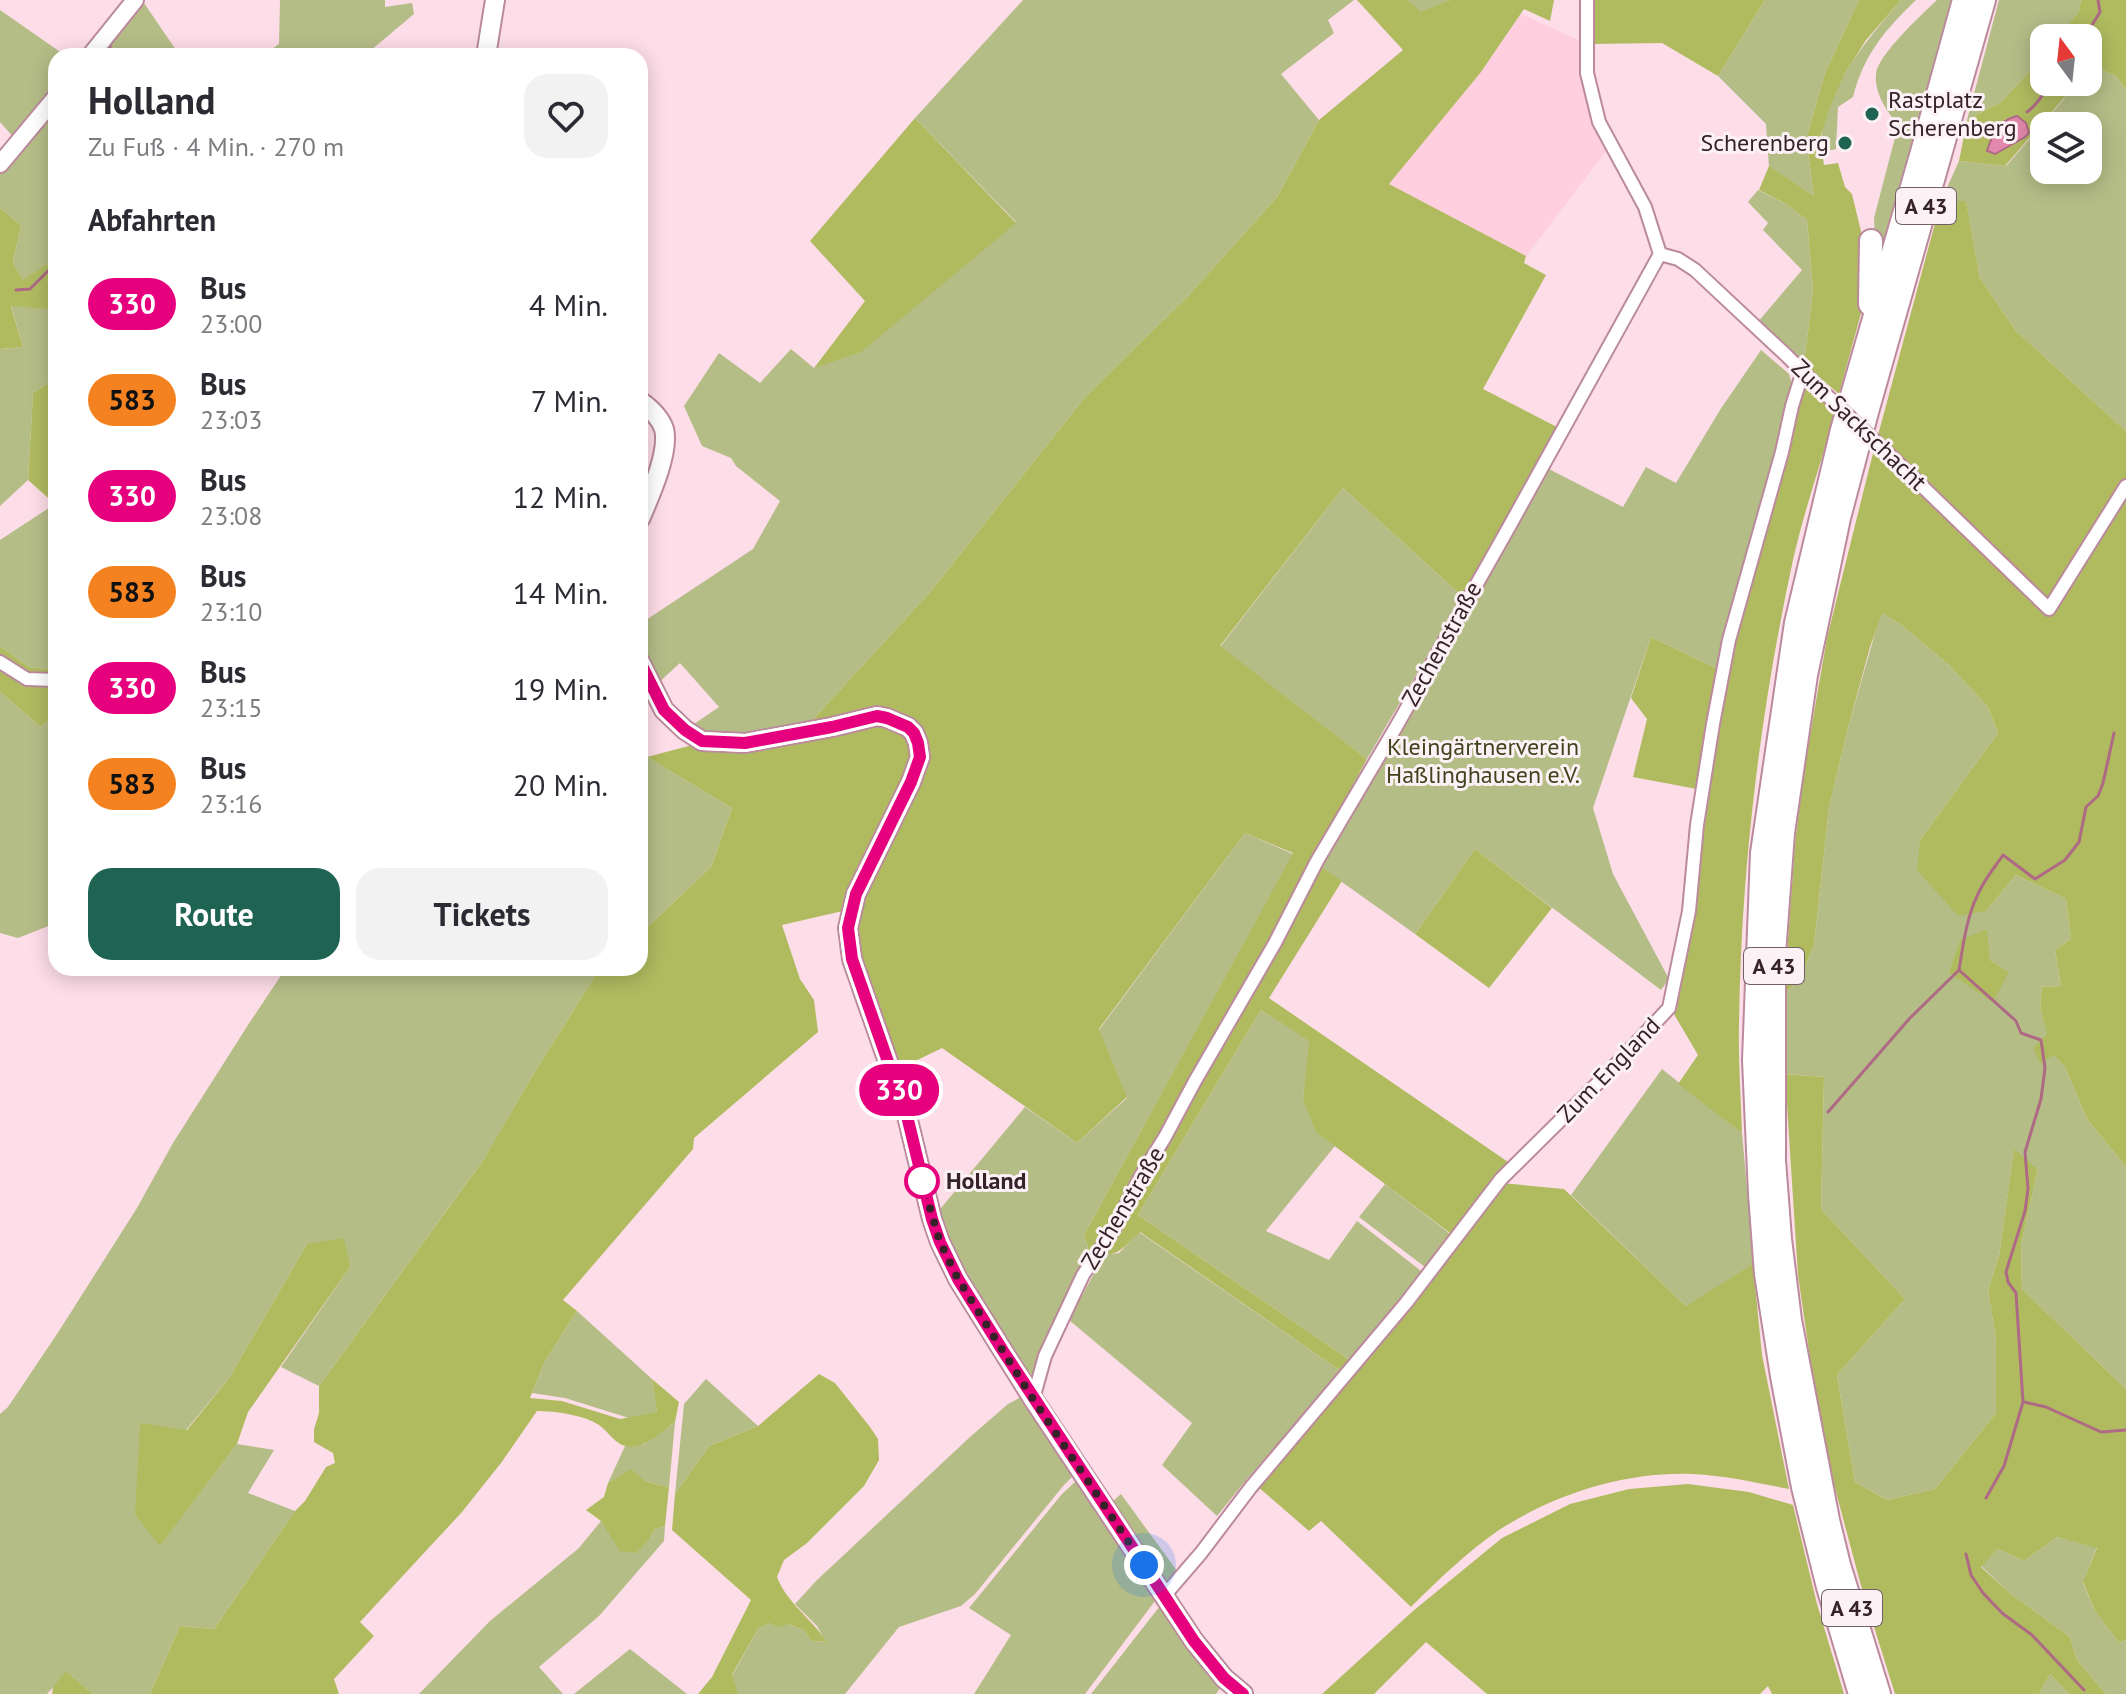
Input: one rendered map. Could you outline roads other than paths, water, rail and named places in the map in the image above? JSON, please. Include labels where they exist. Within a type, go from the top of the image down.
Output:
[{"type":"highway","name":"A 43","points":[[1860,1694],[1811,1523],[1766,1274],[1754,1060],[1762,853],[1794,637],[1842,430],[1964,0]]},
{"type":"highway","name":"A 43","points":[[1879,1694],[1828,1520],[1790,1320],[1774,1160],[1774,954],[1783,833],[1806,675],[1839,518],[1984,0]]},
{"type":"highway","points":[[1866,347],[1871,241]]},
{"type":"main road","points":[[487,48],[495,0]]},
{"type":"main road","points":[[648,409],[658,418],[664,432],[665,446],[648,498]]},
{"type":"main road","points":[[648,678],[664,710],[702,741],[745,743],[877,716],[908,727],[914,733],[920,757],[911,782],[856,894],[848,928],[852,959],[907,1116],[929,1210],[958,1279],[1033,1399],[1210,1662],[1243,1694]]},
{"type":"street","points":[[96,48],[135,0]]},
{"type":"street","points":[[1587,0],[1587,73],[1599,122],[1645,207],[1660,254]]},
{"type":"street","points":[[0,164],[48,107]]},
{"type":"street","name":"Zum Sackschacht","points":[[1660,254],[1678,259],[1695,270],[2049,609],[2126,486]]},
{"type":"street","name":"Zechenstraße","points":[[1033,1399],[1045,1356],[1083,1275],[1114,1229],[1141,1176],[1275,943],[1317,861],[1396,727],[1660,254]]},
{"type":"street","name":"Zum England","points":[[1164,1596],[1406,1303],[1501,1179],[1669,1008],[1689,911],[1697,825],[1729,640],[1803,371]]},
{"type":"street","points":[[0,662],[27,679],[48,680]]},
{"type":"waterway","points":[[2093,24],[2100,12],[2098,0]]},
{"type":"waterway","points":[[2027,112],[2042,96]]},
{"type":"waterway","points":[[16,290],[30,289],[48,271]]},
{"type":"waterway","points":[[1986,1498],[2004,1466],[2023,1402],[2016,1293],[2008,1282],[2006,1272],[2025,1211],[2028,1189],[2025,1152],[2041,1099],[2045,1068],[2041,1040],[2021,1033],[2016,1021],[1959,970],[1962,951],[1974,903],[2003,855],[2035,879],[2065,860],[2079,842],[2086,807],[2098,796],[2103,783],[2114,733]]},
{"type":"waterway","points":[[1828,1112],[1910,1018],[1958,971]]},
{"type":"waterway","points":[[2024,1402],[2046,1407],[2101,1432],[2126,1430]]},
{"type":"waterway","points":[[1966,1554],[1971,1575],[1983,1593],[2002,1613],[2032,1635],[2084,1690]]},
{"type":"place","name":"Rastplatz Scherenberg","points":[[1872,114]]},
{"type":"place","name":"Scherenberg","points":[[1845,143]]},
{"type":"place","name":"Holland","points":[[922,1181]]},
{"type":"park label","name":"Kleingärtnerverein Haßlinghausen e.V.","points":[[1483,761]]}]
